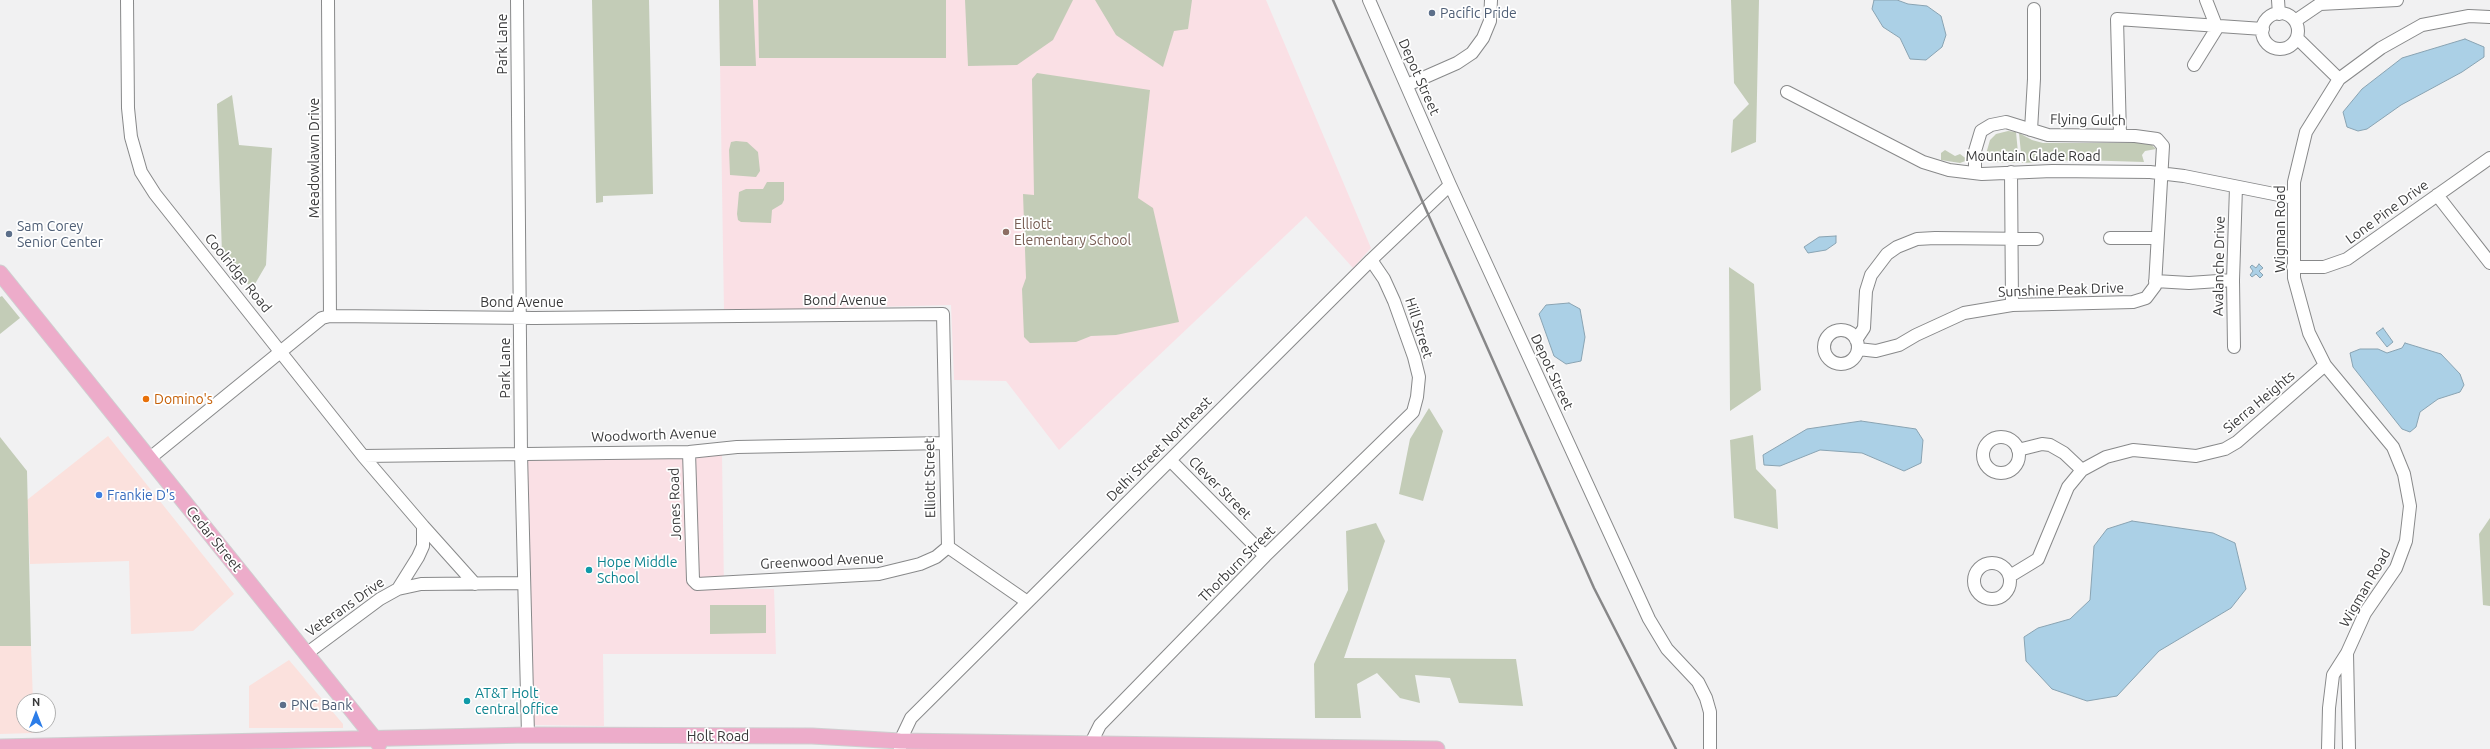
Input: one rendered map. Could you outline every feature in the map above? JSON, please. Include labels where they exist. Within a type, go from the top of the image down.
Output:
[{"type":"main road","name":"Cedar Street","points":[[0,273],[379,744]]},
{"type":"main road","name":"Holt Road","points":[[0,747],[379,744],[528,735],[812,736],[900,745],[1091,744],[1119,747],[1437,749]]},
{"type":"street","name":"Coolridge Road","points":[[127,0],[128,108],[133,144],[141,172],[155,194],[363,456],[475,584]]},
{"type":"street","name":"Meadowlawn Drive","points":[[328,0],[330,316]]},
{"type":"street","name":"Park Lane","points":[[517,0],[520,453],[528,735]]},
{"type":"street","name":"Depot Street","points":[[1369,0],[1450,186],[1649,619],[1667,649],[1698,682],[1706,698],[1710,712],[1710,749]]},
{"type":"street","points":[[1407,86],[1457,63],[1472,53],[1483,38],[1490,21],[1491,0]]},
{"type":"street","points":[[2206,0],[2217,26]]},
{"type":"street","points":[[2278,0],[2279,14]]},
{"type":"street","points":[[2295,21],[2312,4],[2397,0]]},
{"type":"street","points":[[2031,130],[2034,79],[2034,10]]},
{"type":"street","points":[[2279,14],[2288,15],[2295,21],[2298,28],[2296,38],[2285,48],[2274,48],[2266,42],[2263,29],[2268,19],[2279,14]]},
{"type":"street","name":"Wigman Road","points":[[2328,749],[2333,675],[2347,653],[2365,614],[2396,568],[2409,528],[2409,495],[2404,474],[2388,440],[2325,365],[2310,333],[2294,278],[2294,182],[2306,132],[2339,79],[2381,48],[2422,25],[2469,16],[2490,17]]},
{"type":"street","points":[[2120,135],[2117,19],[2263,29]]},
{"type":"street","points":[[2194,65],[2217,26]]},
{"type":"street","points":[[2296,38],[2339,79]]},
{"type":"street","name":"Mountain Glade Road","points":[[1787,92],[1923,162],[1949,170],[1975,173],[2052,170],[2161,173],[2294,198]]},
{"type":"street","name":"Flying Gulch","points":[[1975,173],[1975,151],[1981,131],[1991,125],[2006,122],[2048,135],[2120,135],[2152,137],[2163,146],[2161,173]]},
{"type":"street","name":"Lone Pine Drive","points":[[2293,267],[2324,267],[2340,263],[2490,158]]},
{"type":"street","points":[[2011,172],[2012,305]]},
{"type":"street","name":"Sunshine Peak Drive","points":[[2012,239],[1917,239],[1897,247],[1887,254],[1871,275],[1866,291],[1864,328],[1857,344],[1884,350],[1899,345],[1916,335],[1964,313],[2012,305],[2133,302],[2146,298],[2154,286],[2155,281],[2161,173]]},
{"type":"street","name":"Delhi Street Northeast","points":[[900,745],[911,718],[1026,601],[1371,260],[1450,186]]},
{"type":"street","name":"Avalanche Drive","points":[[2234,347],[2233,280],[2236,187]]},
{"type":"street","points":[[2437,195],[2490,263]]},
{"type":"street","points":[[2110,238],[2157,238]]},
{"type":"street","points":[[2012,239],[2037,239]]},
{"type":"street","name":"Hill Street","points":[[1371,260],[1384,279],[1394,301],[1414,357],[1418,377],[1417,397],[1413,412]]},
{"type":"street","points":[[2155,281],[2189,283],[2233,280]]},
{"type":"street","name":"Bond Avenue","points":[[150,458],[322,318],[330,316],[520,318],[943,314]]},
{"type":"street","name":"Elliott Street","points":[[943,314],[948,547]]},
{"type":"street","name":"Sierra Heights","points":[[2010,576],[2038,559],[2068,488],[2082,470],[2106,457],[2133,450],[2196,456],[2225,449],[2237,442],[2325,365]]},
{"type":"street","name":"Thorburn Street","points":[[1091,744],[1100,725],[1265,556],[1413,412]]},
{"type":"street","name":"Woodworth Avenue","points":[[363,456],[689,452],[737,447],[945,443]]},
{"type":"street","points":[[2018,450],[2042,444],[2050,445],[2064,453],[2082,470]]},
{"type":"street","name":"Jones Road","points":[[689,452],[693,580]]},
{"type":"street","name":"Clever Street","points":[[1170,460],[1265,556]]},
{"type":"street","points":[[398,588],[418,557],[423,546],[423,526]]},
{"type":"street","points":[[948,547],[1026,601]]},
{"type":"street","name":"Greenwood Avenue","points":[[693,580],[697,584],[880,574],[920,564],[936,557],[948,547]]},
{"type":"street","name":"Veterans Drive","points":[[306,654],[380,599],[398,588],[421,584],[523,583]]},
{"type":"street","name":"Wigman Road","points":[[2347,653],[2349,749]]},
{"type":"shaded area","name":"Elliott Elementary School","points":[[719,0],[1266,0],[1371,248],[1353,268],[1306,216],[1059,450],[1006,381],[954,380],[951,305],[724,311]]},
{"type":"shaded area","points":[[108,436],[234,594],[193,631],[131,634],[129,561],[30,564],[27,500]]},
{"type":"shaded area","points":[[722,455],[724,589],[774,589],[776,654],[603,654],[604,726],[533,725],[524,456]]},
{"type":"shaded area","points":[[0,646],[31,646],[33,693],[16,693],[16,733],[34,733],[0,734]]},
{"type":"shaded area","points":[[289,660],[343,724],[343,728],[249,728],[249,686]]},
{"type":"green space","points":[[592,0],[649,0],[653,194],[603,196],[603,202],[596,203]]},
{"type":"green space","points":[[719,0],[753,0],[756,66],[720,66]]},
{"type":"green space","points":[[758,0],[946,0],[946,58],[759,58]]},
{"type":"green space","points":[[965,0],[1073,0],[1053,40],[1017,65],[968,66]]},
{"type":"green space","points":[[1095,0],[1192,0],[1188,29],[1174,31],[1163,67],[1116,35]]},
{"type":"green space","points":[[1731,0],[1759,0],[1756,142],[1731,153],[1733,120],[1749,104],[1734,83]]},
{"type":"green space","points":[[1037,73],[1150,90],[1138,198],[1153,208],[1179,322],[1116,335],[1091,336],[1076,342],[1030,343],[1024,337],[1022,289],[1026,278],[1023,194],[1034,195],[1032,79]]},
{"type":"green space","points":[[232,95],[239,145],[272,148],[266,265],[252,289],[222,254],[217,104]]},
{"type":"green space","points":[[2008,131],[2016,132],[2019,163],[1989,162],[1986,154],[1990,140],[1996,134]]},
{"type":"green space","points":[[2019,133],[2032,140],[2043,143],[2150,143],[2156,149],[2145,151],[2142,155],[2144,162],[2079,160],[2022,163]]},
{"type":"green space","points":[[731,142],[747,142],[758,152],[760,171],[756,177],[730,175],[729,150]]},
{"type":"green space","points":[[1945,150],[1955,156],[1960,154],[1968,160],[1960,163],[1941,160],[1941,153]]},
{"type":"green space","points":[[767,182],[784,182],[784,200],[782,204],[772,210],[771,223],[741,222],[738,220],[737,214],[739,192],[746,189],[763,189]]},
{"type":"green space","points":[[1729,267],[1754,284],[1761,390],[1730,411]]},
{"type":"green space","points":[[2,296],[20,318],[0,334],[0,297]]},
{"type":"green space","points":[[1429,408],[1443,431],[1423,501],[1399,494],[1410,439]]},
{"type":"green space","points":[[1753,435],[1756,469],[1776,490],[1778,529],[1734,518],[1730,440]]},
{"type":"green space","points":[[0,437],[27,471],[31,646],[0,646]]},
{"type":"green space","points":[[2490,518],[2490,606],[2483,605],[2479,534]]},
{"type":"green space","points":[[1376,523],[1385,541],[1344,658],[1516,659],[1523,706],[1459,703],[1450,678],[1415,675],[1420,703],[1400,698],[1377,673],[1357,684],[1361,718],[1315,718],[1314,664],[1348,590],[1346,531]]},
{"type":"green space","points":[[710,605],[766,605],[766,633],[710,634]]},
{"type":"water","points":[[1874,0],[1897,0],[1908,4],[1927,6],[1941,16],[1946,35],[1942,47],[1926,60],[1910,59],[1900,38],[1883,27],[1872,9]]},
{"type":"water","points":[[2465,39],[2484,47],[2484,57],[2462,72],[2401,105],[2367,129],[2358,131],[2347,127],[2343,112],[2362,89],[2402,58]]},
{"type":"water","points":[[1836,236],[1836,243],[1826,250],[1808,253],[1804,247],[1819,237]]},
{"type":"water","points":[[2259,264],[2263,268],[2259,271],[2263,275],[2260,278],[2256,274],[2252,277],[2250,275],[2253,271],[2250,267],[2252,265],[2256,268]]},
{"type":"water","points":[[1569,303],[1580,309],[1585,337],[1581,361],[1566,364],[1554,356],[1539,314],[1546,305]]},
{"type":"water","points":[[2383,328],[2393,342],[2387,347],[2376,333]]},
{"type":"water","points":[[2405,343],[2441,354],[2460,374],[2464,385],[2460,392],[2438,399],[2420,412],[2416,427],[2410,432],[2402,429],[2353,367],[2350,353],[2360,349],[2378,349],[2387,353],[2402,348]]},
{"type":"water","points":[[1861,421],[1916,429],[1923,440],[1921,463],[1904,471],[1862,453],[1820,450],[1780,466],[1764,465],[1763,455],[1807,429]]},
{"type":"water","points":[[2132,521],[2213,533],[2235,543],[2246,589],[2231,608],[2159,651],[2117,696],[2087,701],[2052,689],[2026,661],[2024,637],[2038,628],[2070,619],[2090,600],[2094,546],[2107,529]]},
{"type":"railway","points":[[1333,0],[1594,588],[1676,749]]},
{"type":"place","name":"Pacific Pride","points":[[1432,13]]},
{"type":"place","name":"Elliott Elementary School","points":[[1006,232]]},
{"type":"place","name":"Sam Corey Senior Center","points":[[9,234]]},
{"type":"place","name":"Domino's","points":[[146,399]]},
{"type":"place","name":"Frankie D's","points":[[99,495]]},
{"type":"place","name":"Hope Middle School","points":[[589,570]]},
{"type":"place","name":"AT&T Holt central office","points":[[467,701]]},
{"type":"place","name":"PNC Bank","points":[[283,705]]}]
